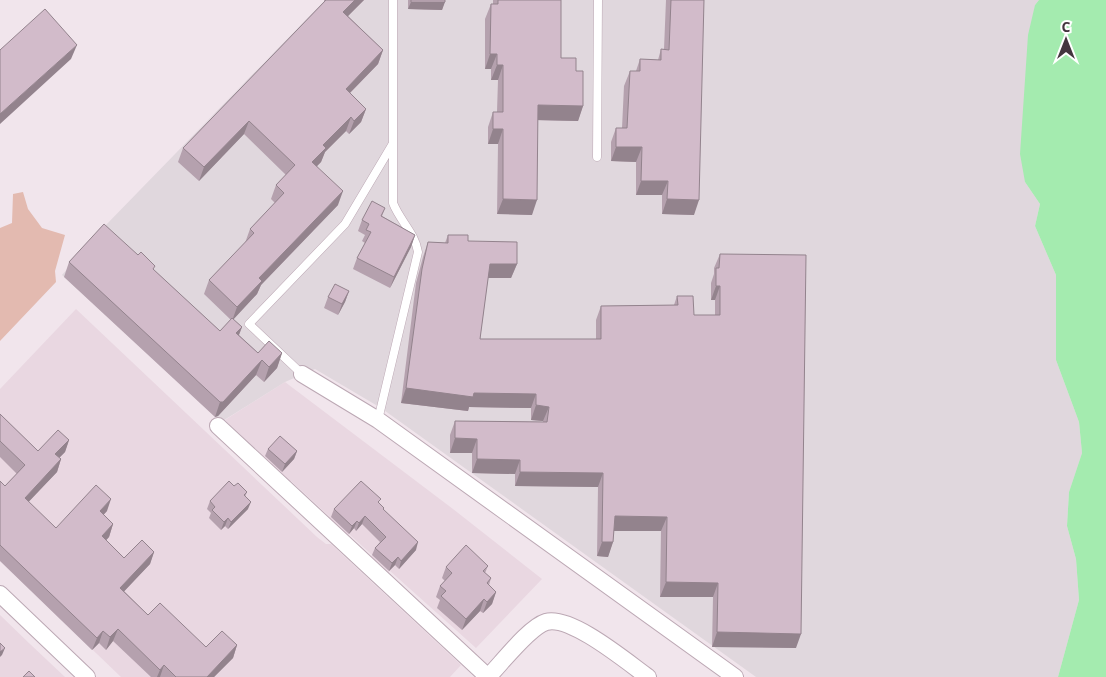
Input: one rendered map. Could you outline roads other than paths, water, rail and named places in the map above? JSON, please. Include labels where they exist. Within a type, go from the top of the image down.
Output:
[{"type":"street","points":[[302,374],[378,420],[735,677]]},
{"type":"street","points":[[218,426],[488,677],[531,632],[545,622],[558,622],[578,628],[648,677]]},
{"type":"street","points":[[0,594],[87,677]]},
{"type":"lane","points":[[378,420],[418,252],[412,234],[397,215],[393,203],[393,0]]},
{"type":"lane","points":[[597,158],[598,0]]},
{"type":"lane","points":[[302,374],[249,324],[344,224],[392,145]]}]
